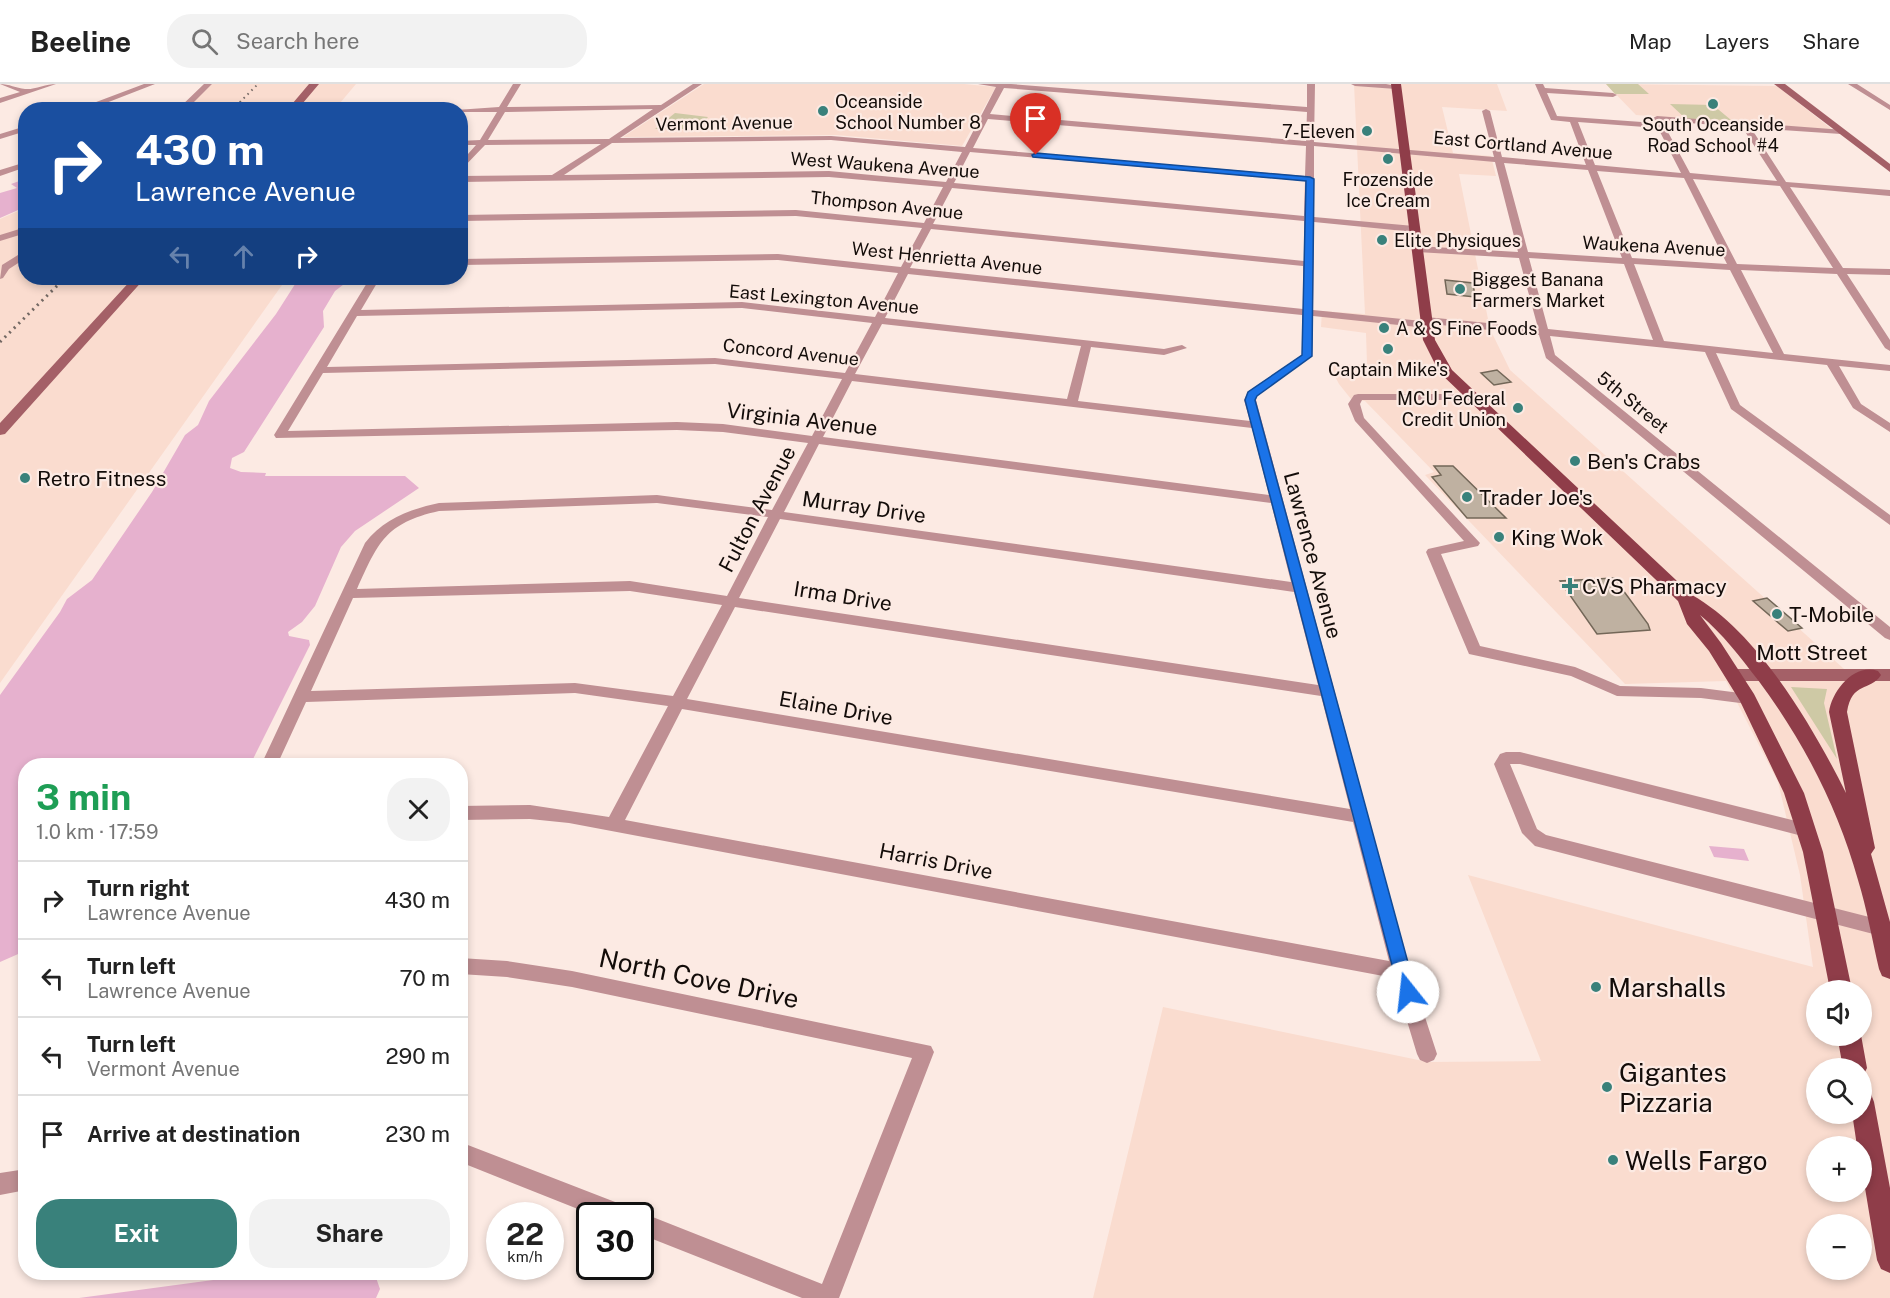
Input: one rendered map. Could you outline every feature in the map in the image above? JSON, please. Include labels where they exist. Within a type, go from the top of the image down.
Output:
[{"type":"main road","points":[[298,102],[314,84]]},
{"type":"main road","points":[[1779,84],[1890,169]]},
{"type":"main road","points":[[1396,86],[1429,340],[1439,362],[1472,397],[1686,599],[1706,609],[1717,619],[1764,675],[1799,726],[1829,781],[1841,805],[1869,879]]},
{"type":"main road","points":[[0,431],[133,285]]},
{"type":"main road","points":[[1686,599],[1693,620],[1715,647],[1748,699],[1794,793],[1828,915],[1839,980]]},
{"type":"main road","name":"Mott Street","points":[[1734,675],[1881,675]]},
{"type":"main road","points":[[1881,675],[1845,690],[1839,702],[1838,712],[1862,824],[1869,879],[1890,969]]},
{"type":"main road","points":[[1866,1124],[1890,1260]]},
{"type":"street","points":[[2,84],[28,92]]},
{"type":"street","points":[[0,101],[52,84]]},
{"type":"street","points":[[101,102],[151,84]]},
{"type":"street","points":[[188,102],[208,84]]},
{"type":"street","points":[[468,159],[482,143],[517,84]]},
{"type":"street","points":[[554,177],[698,84]]},
{"type":"street","points":[[982,84],[1311,110]]},
{"type":"street","name":"Lawrence Avenue","points":[[1311,84],[1307,356],[1252,394],[1250,400],[1401,971],[1427,1054]]},
{"type":"street","points":[[1355,84],[1396,86]]},
{"type":"street","points":[[1852,84],[1889,107]]},
{"type":"street","name":"Fulton Avenue","points":[[614,824],[1001,85]]},
{"type":"street","points":[[1540,87],[1613,95]]},
{"type":"street","points":[[1540,87],[1554,118],[1661,126]]},
{"type":"street","points":[[468,110],[662,107]]},
{"type":"street","name":"5th Street","points":[[1486,111],[1543,332],[1553,360],[1890,635]]},
{"type":"street","name":"East Cortland Avenue","points":[[985,116],[1886,192]]},
{"type":"street","points":[[1780,356],[1657,118],[1841,132]]},
{"type":"street","points":[[1573,120],[1660,344]]},
{"type":"street","points":[[1745,125],[1890,348]]},
{"type":"street","points":[[2,136],[18,131]]},
{"type":"street","points":[[2,136],[15,139]]},
{"type":"street","name":"Vermont Avenue","points":[[468,143],[831,138],[1310,179]]},
{"type":"street","points":[[0,173],[18,167]]},
{"type":"street","name":"West Waukena Avenue","points":[[468,179],[809,174],[1414,229]]},
{"type":"street","points":[[1886,192],[1890,201]]},
{"type":"street","name":"Thompson Avenue","points":[[468,218],[784,213],[1308,264]]},
{"type":"street","points":[[0,238],[18,232]]},
{"type":"street","name":"Waukena Avenue","points":[[1417,249],[1734,267],[1890,272]]},
{"type":"street","name":"West Henrietta Avenue","points":[[468,262],[762,257],[1308,313],[1543,332],[1890,368]]},
{"type":"street","points":[[1,270],[18,258]]},
{"type":"street","points":[[319,370],[371,285]]},
{"type":"street","name":"East Lexington Avenue","points":[[353,313],[742,305],[1164,352],[1182,348]]},
{"type":"street","points":[[1072,403],[1087,343]]},
{"type":"street","points":[[1709,349],[1736,407],[1890,521]]},
{"type":"street","name":"Concord Avenue","points":[[319,370],[704,361],[742,363],[1256,425]]},
{"type":"street","points":[[1831,362],[1857,406],[1890,428]]},
{"type":"street","name":"Virginia Avenue","points":[[319,370],[280,435],[677,426],[723,428],[1277,500]]},
{"type":"street","points":[[1472,397],[1358,397],[1354,404],[1359,419],[1473,543],[1433,552],[1474,650],[1575,672],[1617,691],[1701,693],[1748,699]]},
{"type":"street","name":"Murray Drive","points":[[272,758],[372,543],[389,526],[421,511],[466,504],[657,499],[1300,588]]},
{"type":"street","name":"Irma Drive","points":[[348,594],[616,586],[665,590],[1328,692]]},
{"type":"street","name":"Elaine Drive","points":[[300,697],[575,688],[678,702],[1361,817]]},
{"type":"street","points":[[1806,830],[1520,758],[1506,758],[1502,764],[1530,833],[1541,841],[1881,928]]},
{"type":"street","name":"Harris Drive","points":[[468,813],[530,812],[569,816],[1401,971]]},
{"type":"street","name":"North Cove Drive","points":[[468,967],[507,969],[572,979],[924,1052],[828,1298]]},
{"type":"street","points":[[468,1155],[587,1202]]},
{"type":"street","points":[[0,1184],[18,1181]]},
{"type":"street","points":[[654,1229],[828,1298]]},
{"type":"shaded area","points":[[212,84],[356,84],[341,102],[193,102]]},
{"type":"shaded area","name":"Oceanside School Number 8","points":[[704,84],[964,84],[996,87],[962,146],[836,135],[623,137]]},
{"type":"shaded area","points":[[1354,84],[1497,84],[1507,111],[1442,107],[1453,153],[1491,156],[1496,176],[1459,174],[1490,329],[1510,370],[1853,677],[1890,677],[1890,1298],[1093,1298],[1163,1007],[1428,1062],[1541,1061],[1468,875],[1813,967],[1800,875],[1778,782],[1726,681],[1625,684],[1425,475],[1434,472],[1365,401],[1351,399],[1339,384],[1329,365],[1367,364],[1366,333],[1321,327],[1322,311],[1365,314]]},
{"type":"shaded area","name":"South Oceanside Road School #4","points":[[1606,84],[1777,86],[1833,130],[1636,115]]},
{"type":"shaded area","points":[[1606,84],[1638,84],[1649,94],[1615,94]]},
{"type":"shaded area","points":[[1670,104],[1713,105],[1731,120],[1686,119]]},
{"type":"shaded area","points":[[675,113],[708,117],[698,129],[655,129]]},
{"type":"shaded area","points":[[18,182],[18,210],[0,218],[0,193],[17,188],[11,184]]},
{"type":"shaded area","points":[[18,211],[18,285],[282,285],[0,683],[0,219]]},
{"type":"shaded area","points":[[295,285],[343,285],[335,291],[323,311],[324,327],[244,452],[232,458],[230,468],[241,472],[266,473],[265,476],[405,476],[419,488],[355,531],[341,547],[315,606],[302,622],[288,632],[289,636],[309,640],[310,645],[254,758],[18,758],[18,954],[0,962],[0,695],[67,599],[92,580],[152,492],[185,435],[198,425],[209,401],[276,314]]},
{"type":"shaded area","points":[[1791,687],[1827,689],[1824,703],[1837,759]]},
{"type":"shaded area","points":[[1709,846],[1744,849],[1749,861],[1714,857]]},
{"type":"shaded area","points":[[213,1280],[377,1280],[380,1289],[376,1298],[79,1298]]},
{"type":"building","name":"Biggest Banana Farmers Market","points":[[1445,280],[1473,283],[1475,297],[1447,294]]},
{"type":"building","points":[[1497,370],[1511,382],[1494,385],[1481,373]]},
{"type":"building","name":"Trader Joe's","points":[[1434,466],[1453,466],[1506,518],[1467,518],[1432,477],[1441,475]]},
{"type":"building","name":"CVS Pharmacy","points":[[1614,578],[1650,630],[1597,634],[1560,581]]},
{"type":"building","name":"T-Mobile","points":[[1767,598],[1802,628],[1788,631],[1753,601]]},
{"type":"railway","points":[[240,102],[258,84]]},
{"type":"railway","points":[[0,342],[58,285]]},
{"type":"place","name":"South Oceanside Road School #4","points":[[1713,104]]},
{"type":"place","name":"Oceanside School Number 8","points":[[823,111]]},
{"type":"place","name":"7-Eleven","points":[[1367,131]]},
{"type":"place","name":"Frozenside Ice Cream","points":[[1388,159]]},
{"type":"place","name":"Elite Physiques","points":[[1382,240]]},
{"type":"place","name":"Biggest Banana Farmers Market","points":[[1460,289]]},
{"type":"place","name":"A & S Fine Foods","points":[[1384,328]]},
{"type":"place","name":"Captain Mike's","points":[[1388,349]]},
{"type":"place","name":"MCU Federal Credit Union","points":[[1518,408]]},
{"type":"place","name":"Ben's Crabs","points":[[1575,461]]},
{"type":"place","name":"Retro Fitness","points":[[25,478]]},
{"type":"place","name":"Trader Joe's","points":[[1467,497]]},
{"type":"place","name":"King Wok","points":[[1499,537]]},
{"type":"place","name":"CVS Pharmacy","points":[[1570,586]]},
{"type":"place","name":"T-Mobile","points":[[1777,614]]},
{"type":"place","name":"Marshalls","points":[[1596,987]]},
{"type":"place","name":"Gigantes Pizzaria","points":[[1607,1087]]},
{"type":"place","name":"Wells Fargo","points":[[1613,1160]]},
{"type":"route","points":[[1036,155],[1310,179],[1307,356],[1252,394],[1250,400],[1408,992]]}]
